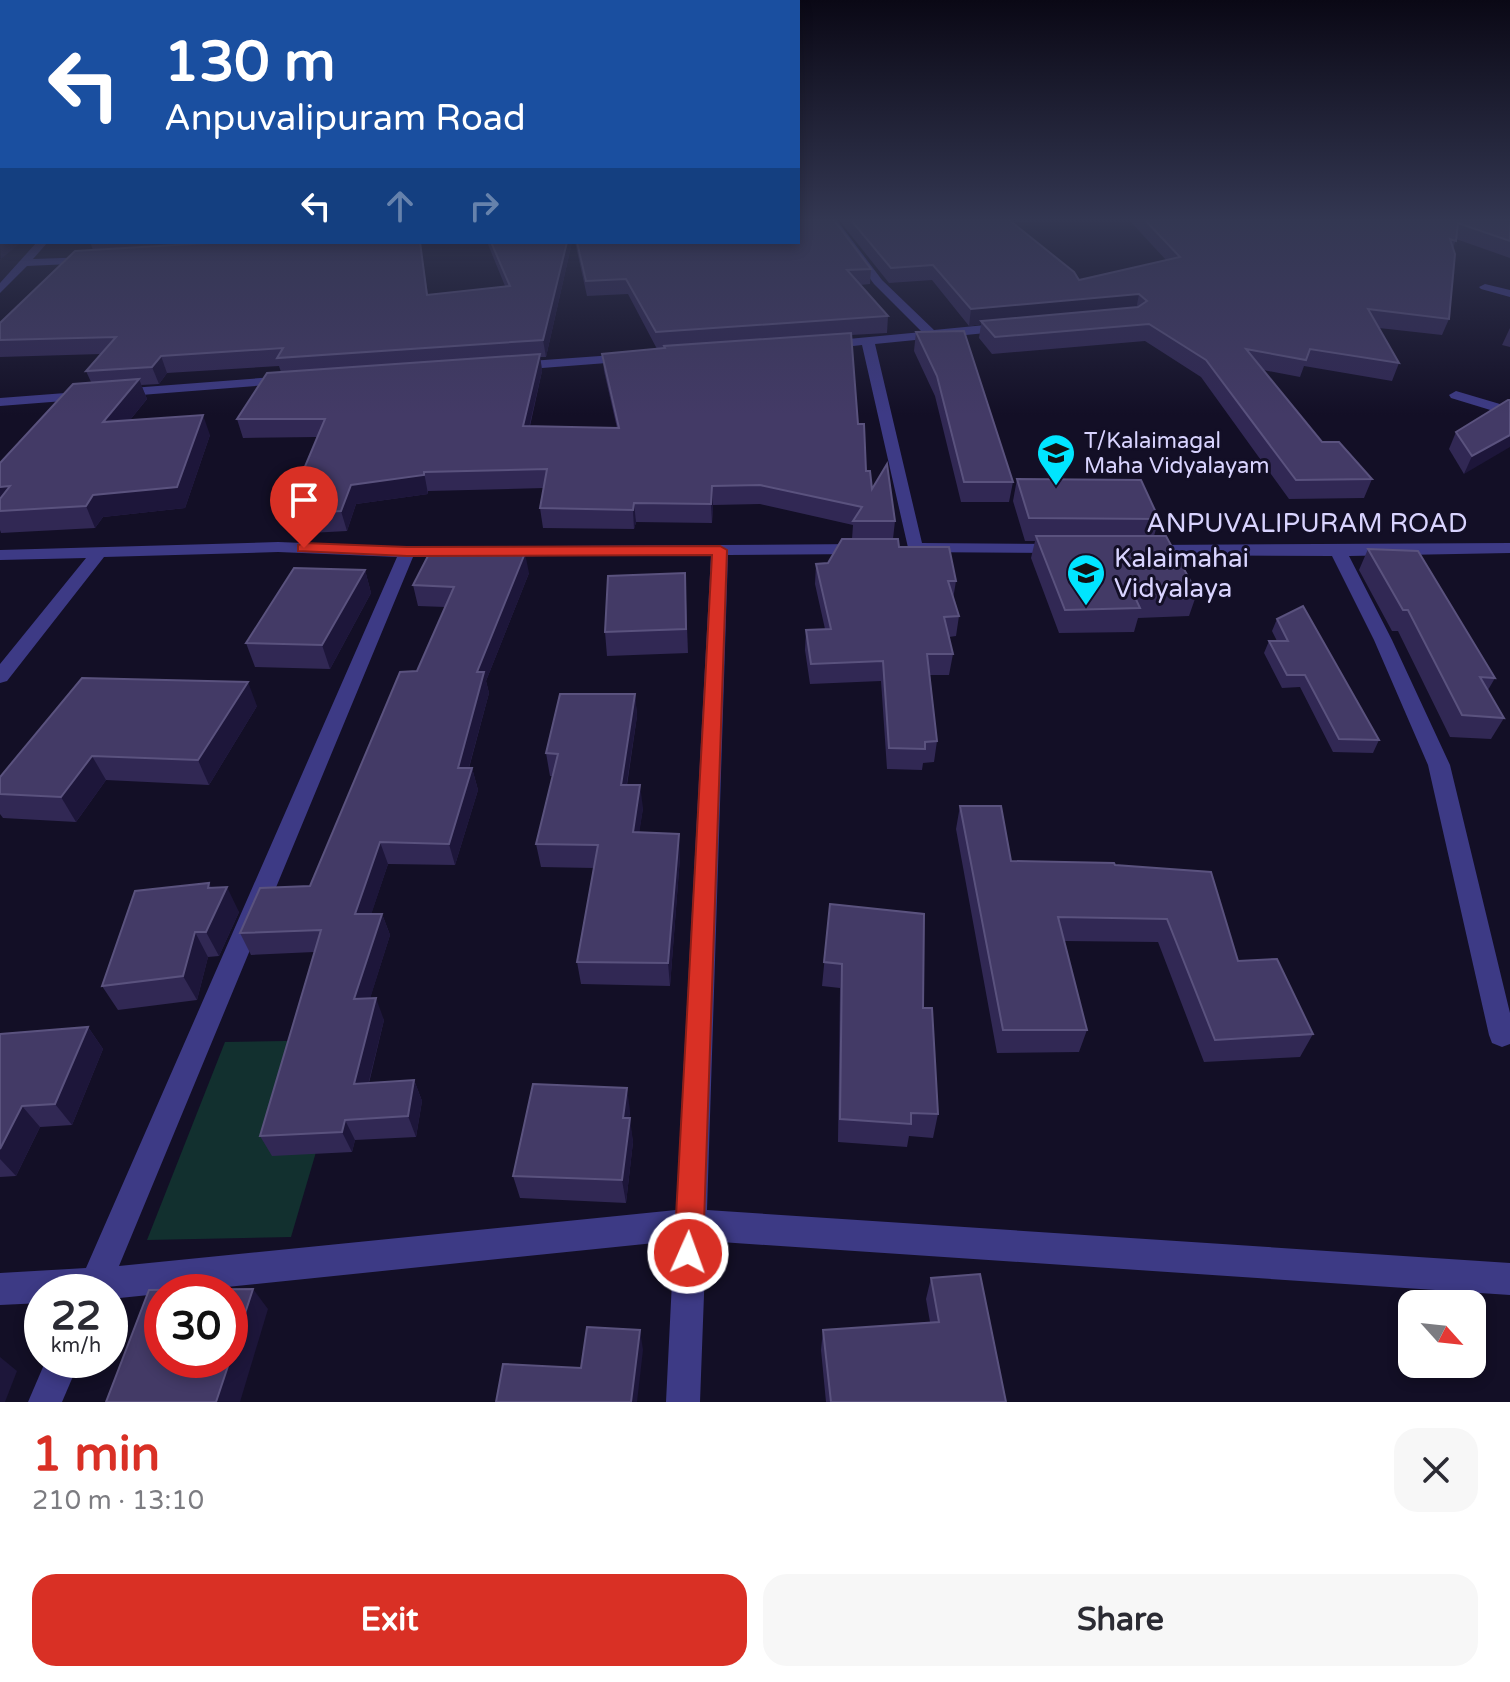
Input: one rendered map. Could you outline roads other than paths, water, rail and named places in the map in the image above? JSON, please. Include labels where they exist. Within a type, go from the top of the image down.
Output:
[{"type":"street","points":[[880,284],[931,334]]},
{"type":"street","points":[[1485,287],[1510,294]]},
{"type":"street","points":[[820,345],[1025,326]]},
{"type":"street","points":[[868,342],[900,548]]},
{"type":"street","points":[[501,367],[645,357]]},
{"type":"street","points":[[0,402],[297,380]]},
{"type":"street","points":[[1456,395],[1510,412]]},
{"type":"street","points":[[0,555],[278,547],[407,552],[1072,549]]},
{"type":"street","name":"ANPUVALIPURAM ROAD","points":[[1135,550],[1510,548]]},
{"type":"street","points":[[0,677],[101,550]]},
{"type":"street","points":[[683,1402],[720,550]]},
{"type":"street","points":[[1338,551],[1383,640],[1439,765],[1502,1035]]},
{"type":"street","points":[[100,1274],[407,552]]},
{"type":"street","points":[[128,1284],[689,1224],[1510,1279]]},
{"type":"street","points":[[0,1289],[24,1289]]},
{"type":"street","points":[[45,1402],[55,1378]]},
{"type":"place","name":"T/Kalaimagal Maha Vidyalayam","points":[[1056,487]]},
{"type":"place","name":"Kalaimahai Vidyalaya","points":[[1086,607]]}]
